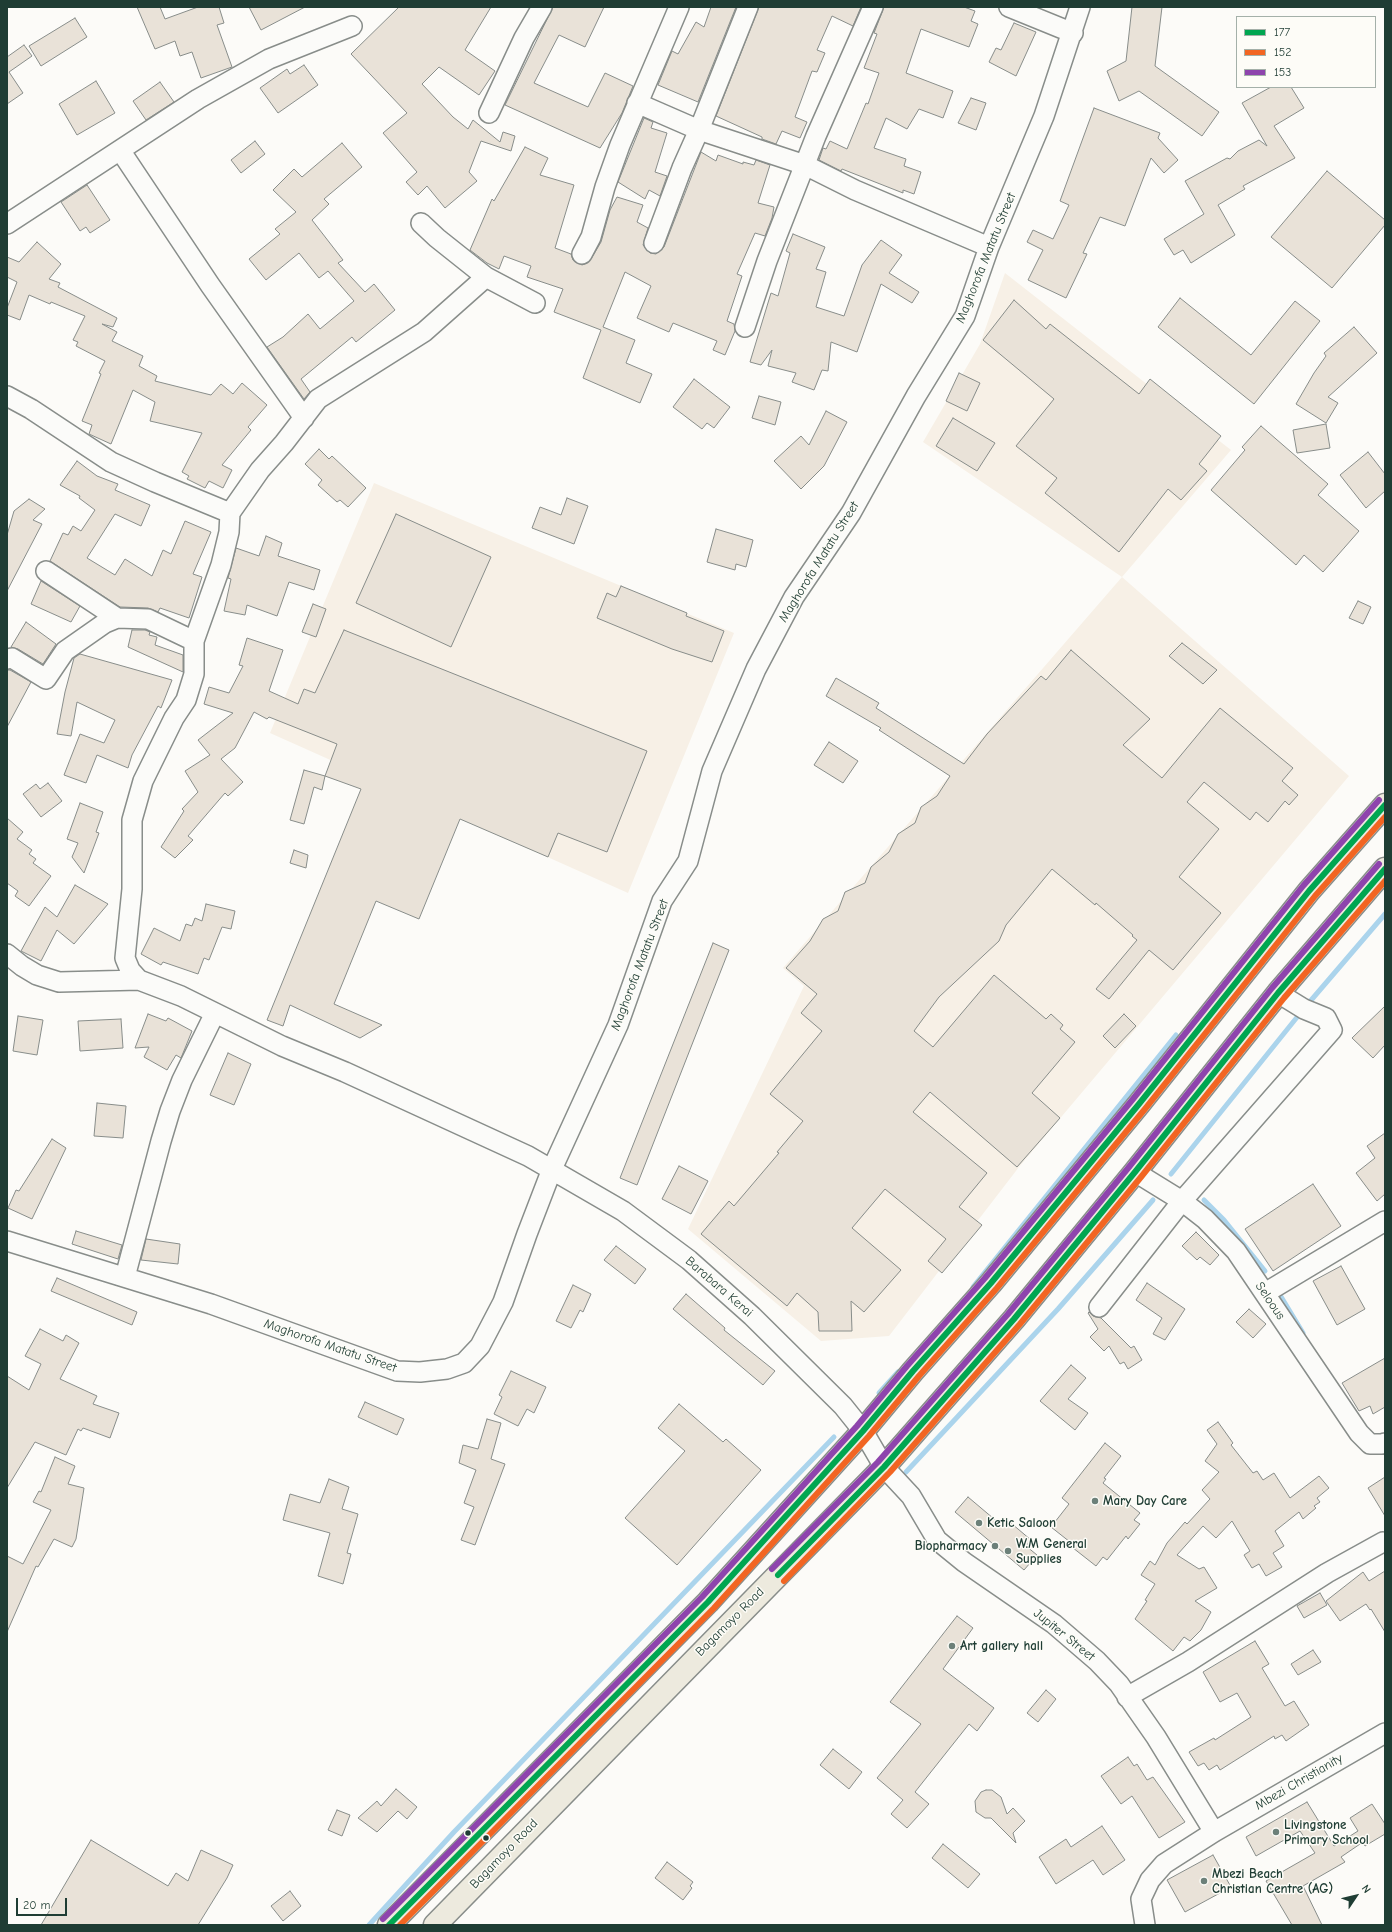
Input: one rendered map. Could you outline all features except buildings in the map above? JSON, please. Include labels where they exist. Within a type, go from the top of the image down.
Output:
[{"type":"highway","points":[[389,1925],[708,1602],[863,1431],[913,1371],[991,1283],[1109,1141],[1309,891],[1385,805]]},
{"type":"highway","name":"Bagamoyo Road","points":[[435,1925],[884,1467],[1014,1319],[1135,1172],[1278,993],[1385,869]]},
{"type":"street","points":[[488,113],[524,38],[542,7]]},
{"type":"street","points":[[582,254],[591,237],[605,187],[637,103],[653,70],[679,7]]},
{"type":"street","points":[[654,243],[682,168],[699,130],[748,7]]},
{"type":"street","points":[[745,326],[767,261],[816,136],[847,69],[861,31],[873,7]]},
{"type":"street","points":[[1009,7],[1073,33]]},
{"type":"street","name":"Maghorofa Matatu Street","points":[[7,1241],[211,1304],[397,1371],[420,1372],[447,1369],[464,1364],[483,1340],[503,1302],[552,1169],[618,1025],[662,901],[688,861],[712,771],[756,668],[794,597],[851,513],[916,396],[965,316],[989,247],[1044,116],[1073,33],[1080,7]]},
{"type":"street","points":[[7,224],[198,99],[269,59],[352,26]]},
{"type":"street","points":[[637,103],[699,130],[805,165],[855,190],[989,247]]},
{"type":"street","points":[[120,150],[210,285],[304,418]]},
{"type":"street","points":[[421,223],[436,238],[486,277],[535,303]]},
{"type":"street","points":[[139,980],[130,970],[125,958],[132,888],[132,820],[143,780],[174,718],[186,700],[194,674],[194,641],[221,565],[229,532],[230,513],[260,470],[318,399],[424,332],[486,277]]},
{"type":"street","points":[[7,396],[31,409],[111,462],[230,513]]},
{"type":"street","points":[[46,572],[117,618]]},
{"type":"street","points":[[7,659],[12,658],[46,679],[65,651],[105,623],[117,618],[148,619],[194,641]]},
{"type":"street","points":[[7,954],[22,966],[37,975],[59,982],[139,980]]},
{"type":"street","name":"Barabara Kerai","points":[[139,980],[181,996],[282,1046],[352,1075],[521,1152],[623,1211],[689,1260],[752,1316],[843,1406],[863,1431],[884,1467]]},
{"type":"street","points":[[1099,1307],[1182,1201],[1332,1030],[1326,1018],[1304,1009],[1278,993]]},
{"type":"street","points":[[125,1277],[160,1141],[170,1111],[182,1080],[215,1013]]},
{"type":"street","name":"Seloous","points":[[1135,1172],[1182,1201],[1205,1218],[1236,1251],[1359,1433],[1370,1444],[1385,1443]]},
{"type":"street","points":[[1265,1293],[1385,1222]]},
{"type":"street","name":"Jupiter Street","points":[[884,1467],[911,1496],[937,1540],[964,1562],[1054,1624],[1097,1661],[1119,1684],[1156,1737],[1214,1832]]},
{"type":"street","points":[[1127,1696],[1188,1662],[1327,1573],[1383,1542]]},
{"type":"street","name":"Mbezi Christianity","points":[[1145,1925],[1141,1899],[1150,1880],[1164,1864],[1214,1832],[1385,1733]]},
{"type":"shaded area","points":[[1005,273],[1231,450],[1122,577],[923,442],[980,344]]},
{"type":"shaded area","points":[[374,483],[734,633],[628,893],[270,733]]},
{"type":"shaded area","points":[[1122,577],[1349,776],[1019,1167],[889,1336],[821,1341],[688,1229],[804,986],[783,968]]},
{"type":"waterway","points":[[1307,1005],[1385,914]]},
{"type":"waterway","points":[[1171,1174],[1302,1011]]},
{"type":"waterway","points":[[973,1287],[1176,1035]]},
{"type":"waterway","points":[[906,1472],[1058,1309],[1153,1200]]},
{"type":"waterway","points":[[1204,1200],[1224,1220],[1265,1271]]},
{"type":"waterway","points":[[1277,1290],[1303,1333]]},
{"type":"waterway","points":[[879,1393],[898,1372]]},
{"type":"waterway","points":[[369,1925],[454,1832],[834,1437]]},
{"type":"transit line","name":"153","points":[[383,1919],[702,1597],[857,1426],[907,1366],[985,1278],[1133,1099],[1303,886],[1379,800]]},
{"type":"transit line","name":"177","points":[[389,1925],[708,1602],[863,1431],[913,1371],[991,1283],[1139,1104],[1309,891],[1385,805]]},
{"type":"transit line","name":"152","points":[[400,1925],[714,1608],[869,1436],[919,1376],[997,1288],[1145,1109],[1315,896],[1385,817]]},
{"type":"transit line","name":"153","points":[[772,1569],[878,1462],[1008,1314],[1129,1167],[1272,988],[1379,864]]},
{"type":"transit line","name":"177","points":[[778,1575],[884,1467],[1014,1319],[1135,1172],[1278,993],[1385,869]]},
{"type":"transit line","name":"152","points":[[784,1581],[890,1472],[1020,1324],[1141,1177],[1284,998],[1385,881]]},
{"type":"place","name":"Mary Day Care","points":[[1095,1501]]},
{"type":"place","name":"Ketic Saloon","points":[[979,1523]]},
{"type":"place","name":"Biopharmacy","points":[[995,1546]]},
{"type":"place","name":"W.M General Supplies","points":[[1008,1551]]},
{"type":"place","name":"Art gallery hall","points":[[952,1646]]},
{"type":"place","name":"Livingstone Primary School","points":[[1276,1832]]},
{"type":"place","name":"Mbezi Beach Christian Centre (AG)","points":[[1204,1881]]}]
